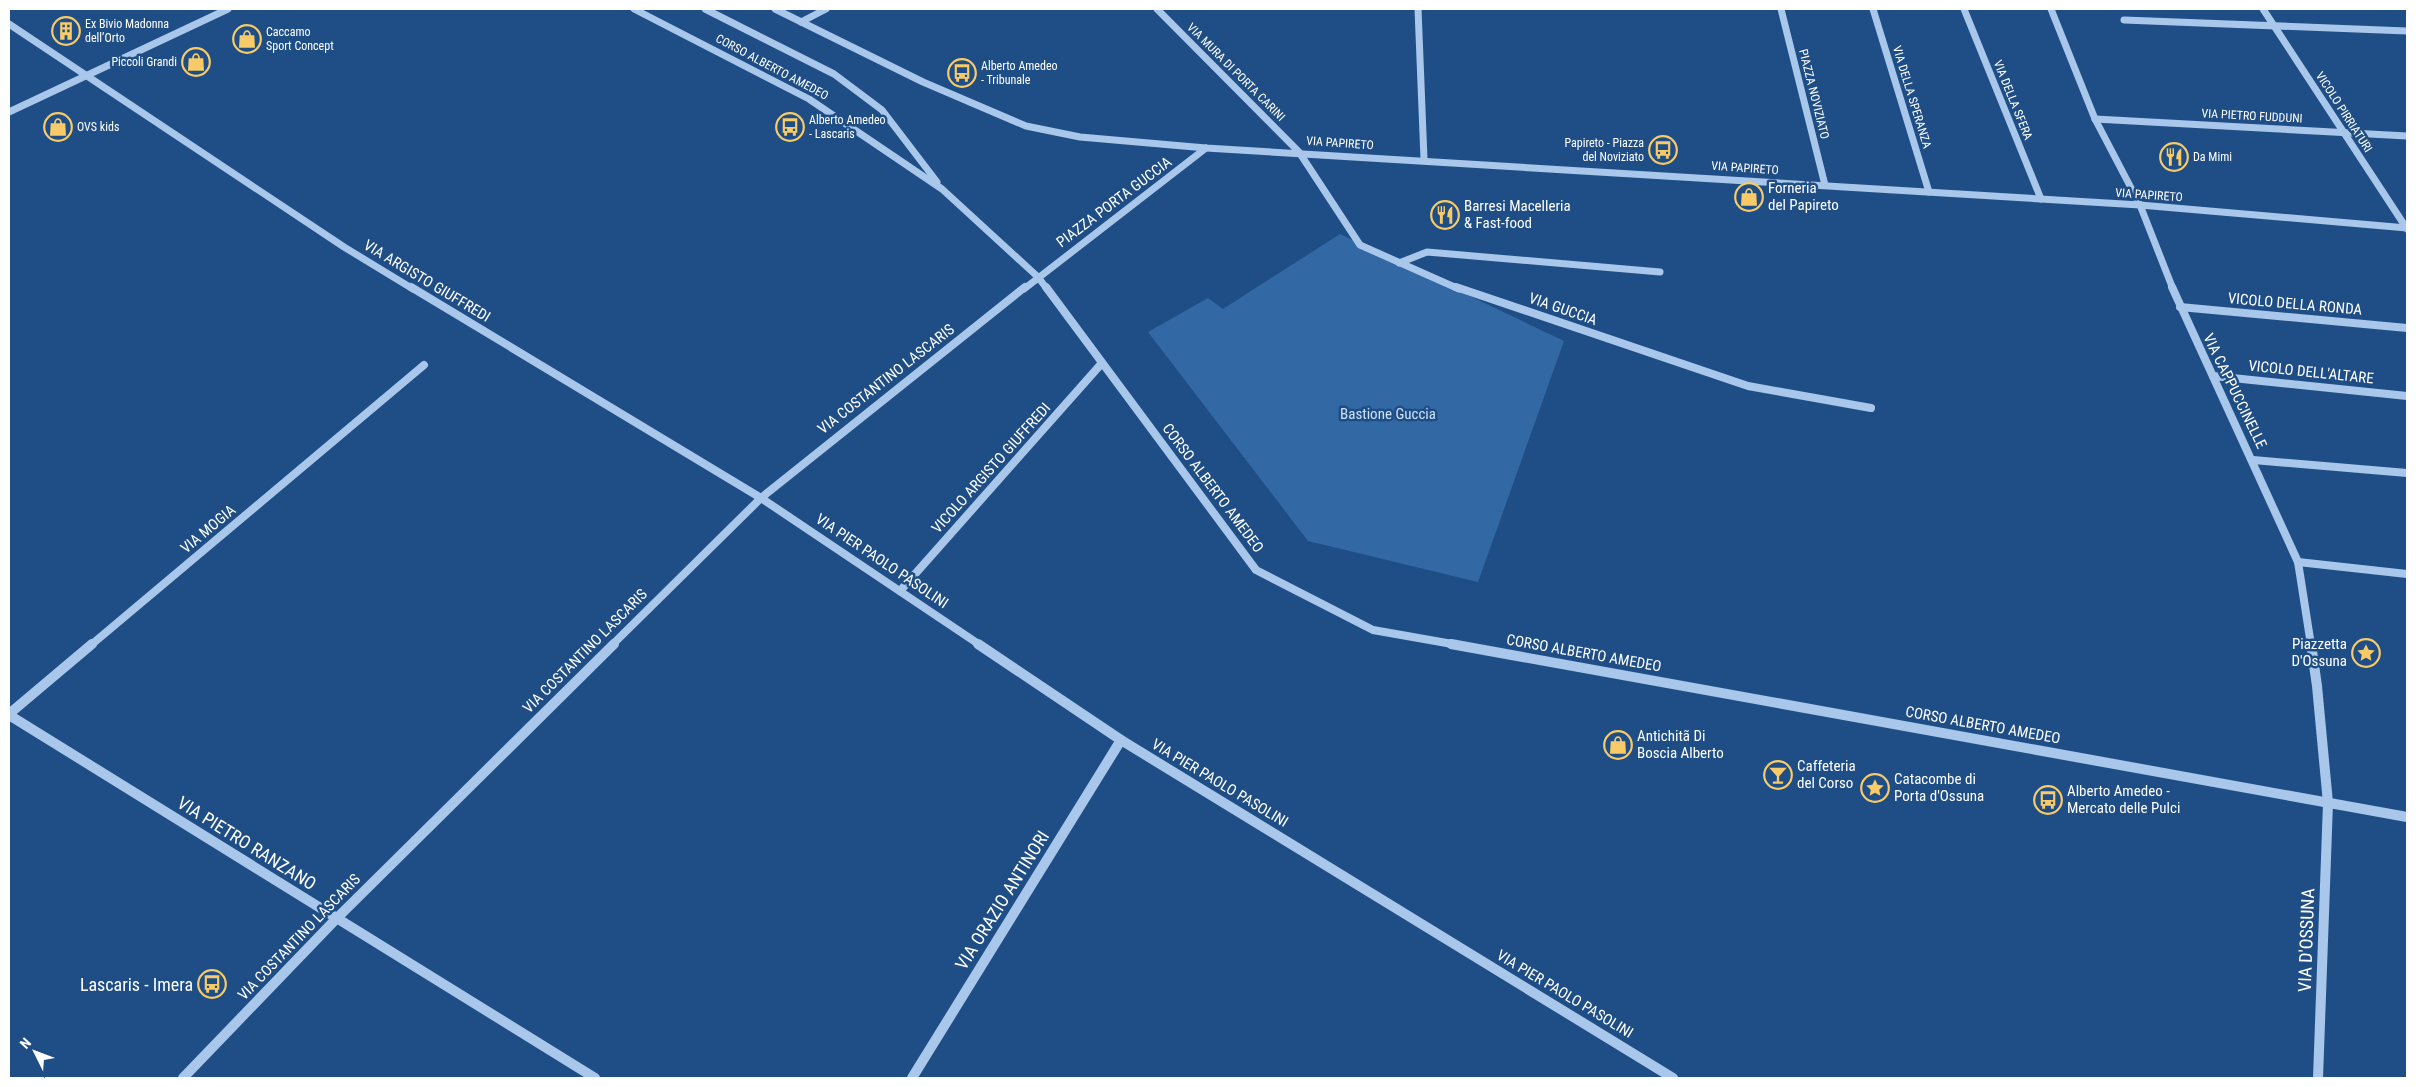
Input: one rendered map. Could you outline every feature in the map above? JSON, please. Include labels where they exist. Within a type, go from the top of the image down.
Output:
[{"type":"street","points":[[9,112],[228,9]]},
{"type":"street","name":"CORSO ALBERTO AMEDEO","points":[[634,9],[809,99],[942,189],[1038,277],[1256,570],[1373,630],[2407,817]]},
{"type":"street","name":"CORSO ALBERTO AMEDEO","points":[[705,9],[834,74],[882,110],[942,189]]},
{"type":"street","points":[[775,9],[924,82],[1026,126],[1080,136]]},
{"type":"street","points":[[801,22],[826,9]]},
{"type":"street","name":"VIA MURA DI PORTA CARINI","points":[[1157,9],[1299,152]]},
{"type":"street","points":[[1418,9],[1424,159]]},
{"type":"street","name":"PIAZZA NOVIZIATO","points":[[1781,9],[1825,184]]},
{"type":"street","name":"VIA DELLA SPERANZA","points":[[1873,9],[1929,192]]},
{"type":"street","name":"VIA DELLA SFERA","points":[[1964,9],[2041,199]]},
{"type":"street","name":"VIA CAPPUCCINELLE","points":[[2050,9],[2095,119],[2140,205],[2180,307],[2253,460],[2298,562],[2317,686],[2328,803]]},
{"type":"street","name":"VICOLO PIRRIATURI","points":[[2263,9],[2407,228]]},
{"type":"street","points":[[2124,20],[2407,32]]},
{"type":"street","name":"VIA ARGISTO GIUFFREDI","points":[[9,24],[344,247],[761,498]]},
{"type":"street","name":"VIA PIETRO FUDDUNI","points":[[2095,119],[2407,136]]},
{"type":"street","name":"VIA PAPIRETO","points":[[1080,136],[1206,148],[1424,159],[2140,205],[2407,228]]},
{"type":"street","name":"PIAZZA PORTA GUCCIA","points":[[1038,277],[1206,148]]},
{"type":"street","name":"VIA GUCCIA","points":[[1299,152],[1360,245],[1399,263],[1460,289],[1748,386],[1871,408]]},
{"type":"street","points":[[1399,263],[1427,252],[1660,272]]},
{"type":"street","name":"VIA COSTANTINO LASCARIS","points":[[183,1078],[336,919],[761,498],[1038,277]]},
{"type":"street","name":"VICOLO DELLA RONDA","points":[[2180,307],[2407,328]]},
{"type":"street","name":"VICOLO ARGISTO GIUFFREDI","points":[[900,592],[1102,363]]},
{"type":"street","name":"VIA MOGIA","points":[[9,714],[424,365]]},
{"type":"street","name":"VICOLO DELL'ALTARE","points":[[2213,376],[2407,396]]},
{"type":"street","points":[[2253,460],[2407,473]]},
{"type":"street","name":"VIA PIER PAOLO PASOLINI","points":[[761,498],[1121,740],[1673,1078]]},
{"type":"street","points":[[2298,562],[2407,574]]},
{"type":"street","name":"VIA PIETRO RANZANO","points":[[9,714],[336,919],[595,1078]]},
{"type":"street","name":"VIA ORAZIO ANTINORI","points":[[912,1078],[1121,740]]},
{"type":"street","name":"VIA D'OSSUNA","points":[[2318,1078],[2328,803]]},
{"type":"green space","name":"Bastione Guccia","points":[[1340,234],[1564,341],[1478,582],[1308,541],[1148,332],[1208,298],[1223,309]]},
{"type":"place","name":"Ex Bivio Madonna dell’Orto","points":[[66,31]]},
{"type":"place","name":"Caccamo Sport Concept","points":[[247,39]]},
{"type":"place","name":"Piccoli Grandi","points":[[196,62]]},
{"type":"place","name":"Alberto Amedeo - Tribunale","points":[[962,73]]},
{"type":"place","name":"OVS kids","points":[[58,127]]},
{"type":"place","name":"Alberto Amedeo - Lascaris","points":[[790,127]]},
{"type":"place","name":"Papireto - Piazza del Noviziato","points":[[1663,150]]},
{"type":"place","name":"Da Mimi","points":[[2174,157]]},
{"type":"place","name":"Forneria del Papireto","points":[[1749,197]]},
{"type":"place","name":"Barresi Macelleria & Fast-food","points":[[1445,215]]},
{"type":"place","name":"Piazzetta D'Ossuna","points":[[2366,653]]},
{"type":"place","name":"Antichitã Di Boscia Alberto","points":[[1618,745]]},
{"type":"place","name":"Caffeteria del Corso","points":[[1778,775]]},
{"type":"place","name":"Catacombe di Porta d'Ossuna","points":[[1875,788]]},
{"type":"place","name":"Alberto Amedeo - Mercato delle Pulci","points":[[2048,800]]},
{"type":"place","name":"Lascaris - Imera","points":[[212,984]]}]
